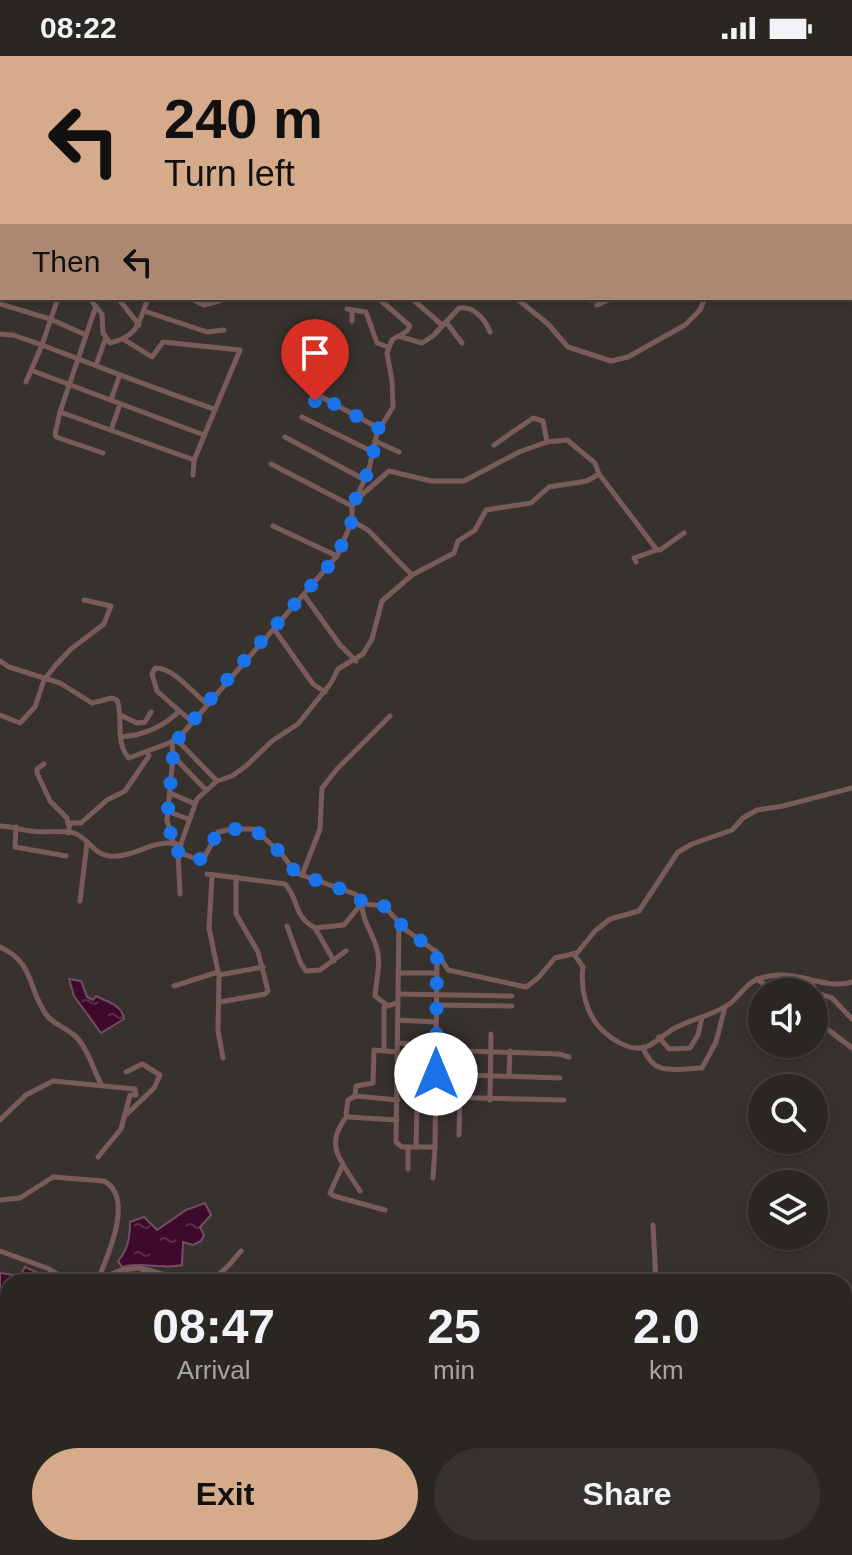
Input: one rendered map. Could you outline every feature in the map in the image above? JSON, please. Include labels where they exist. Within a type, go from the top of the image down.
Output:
[{"type":"street","points":[[26,382],[33,371],[57,300]]},
{"type":"street","points":[[91,300],[102,314],[105,340],[96,365]]},
{"type":"street","points":[[120,300],[139,325]]},
{"type":"street","points":[[105,340],[110,343],[123,339],[139,325],[147,300]]},
{"type":"street","points":[[193,300],[204,305],[225,300]]},
{"type":"street","points":[[0,661],[9,667],[46,678],[92,703],[112,698],[117,700],[124,752],[129,758],[174,741],[337,556],[352,521],[354,503],[365,480],[375,441],[393,407],[388,347],[410,326],[380,300]]},
{"type":"street","points":[[414,300],[462,343]]},
{"type":"street","points":[[518,300],[548,324],[568,347],[611,361],[628,357],[685,325],[700,310],[704,300]]},
{"type":"street","points":[[590,300],[605,300]]},
{"type":"street","points":[[597,305],[605,300]]},
{"type":"street","points":[[0,304],[50,319],[86,335]]},
{"type":"street","points":[[96,306],[60,412],[56,437],[103,453]]},
{"type":"street","points":[[398,336],[422,343],[459,308],[466,307],[483,319],[490,332]]},
{"type":"street","points":[[352,321],[350,310],[366,312],[377,343],[388,347]]},
{"type":"street","points":[[144,311],[207,332],[224,330]]},
{"type":"street","points":[[0,334],[42,345],[119,377],[214,409]]},
{"type":"street","points":[[123,339],[152,357],[163,342],[240,350],[194,460],[193,475]]},
{"type":"street","points":[[33,371],[204,435]]},
{"type":"street","points":[[111,400],[119,377]]},
{"type":"street","points":[[315,401],[318,395],[380,429]]},
{"type":"street","points":[[111,430],[120,404]]},
{"type":"street","points":[[60,412],[194,460]]},
{"type":"street","points":[[302,417],[373,452]]},
{"type":"street","points":[[494,445],[533,418],[543,421],[547,442]]},
{"type":"street","points":[[285,437],[365,480]]},
{"type":"street","points":[[375,441],[399,452]]},
{"type":"street","points":[[354,503],[389,471],[431,481],[464,481],[519,452],[547,442],[570,442],[595,463],[599,474],[657,550]]},
{"type":"street","points":[[271,464],[354,503]]},
{"type":"street","points":[[180,894],[178,852],[193,803],[217,781],[232,776],[272,741],[298,724],[325,692],[338,669],[356,661],[372,639],[382,601],[412,575],[454,553],[458,541],[475,530],[486,510],[531,503],[549,487],[587,481],[599,474]]},
{"type":"street","points":[[352,521],[368,530],[412,575]]},
{"type":"street","points":[[273,526],[337,556]]},
{"type":"street","points":[[636,562],[634,558],[660,550],[684,533]]},
{"type":"street","points":[[304,595],[340,645],[356,661]]},
{"type":"street","points":[[0,715],[20,723],[35,707],[46,678],[71,649],[104,624],[110,605],[84,600]]},
{"type":"street","points":[[274,629],[313,684],[325,692]]},
{"type":"street","points":[[192,722],[157,691],[152,674],[155,668],[169,671],[207,704]]},
{"type":"street","points":[[121,737],[168,723],[179,711]]},
{"type":"street","points":[[120,715],[141,724],[151,712]]},
{"type":"street","points":[[302,875],[320,829],[322,788],[390,716]]},
{"type":"street","points":[[174,741],[217,781]]},
{"type":"street","points":[[173,842],[167,811],[174,741]]},
{"type":"street","points":[[0,826],[29,831],[68,829],[81,823],[107,800],[125,791],[149,756],[147,751]]},
{"type":"street","points":[[173,757],[206,790]]},
{"type":"street","points":[[44,764],[37,769],[37,773],[50,801],[67,818],[68,829]]},
{"type":"street","points":[[362,903],[384,906],[406,930],[435,951],[448,970],[526,987],[555,958],[574,954],[610,919],[639,911],[678,852],[732,830],[743,818],[757,810],[852,788]]},
{"type":"street","points":[[170,793],[193,803]]},
{"type":"street","points":[[167,811],[188,819]]},
{"type":"street","points":[[16,827],[15,847],[66,856]]},
{"type":"street","points":[[68,829],[100,854],[113,857],[131,855],[142,849],[173,842],[181,845]]},
{"type":"street","points":[[178,852],[199,860],[205,856],[218,832],[254,829],[281,853],[290,867],[302,875],[355,894],[362,903],[362,915],[377,947],[379,961],[375,996],[387,1005]]},
{"type":"street","points":[[80,901],[87,842]]},
{"type":"street","points":[[223,1058],[218,1031],[218,974],[209,928],[210,875],[285,884],[291,890],[299,916],[315,928],[334,961]]},
{"type":"street","points":[[220,1002],[267,993],[263,967],[253,940],[236,914],[236,877]]},
{"type":"street","points":[[315,928],[344,925],[362,903]]},
{"type":"street","points":[[399,921],[396,1142],[408,1147],[435,1147]]},
{"type":"street","points":[[287,926],[306,971],[312,973],[320,970],[346,951]]},
{"type":"street","points":[[0,947],[18,956],[24,964],[45,1011],[59,1027],[77,1038],[101,1085]]},
{"type":"street","points":[[433,1178],[435,951]]},
{"type":"street","points":[[574,954],[583,967],[580,983],[594,1022],[610,1038],[627,1045],[643,1047],[725,1007],[748,987]]},
{"type":"street","points":[[174,986],[218,974],[263,967]]},
{"type":"street","points":[[398,973],[437,973]]},
{"type":"street","points":[[764,978],[790,974],[809,978]]},
{"type":"street","points":[[828,983],[852,982]]},
{"type":"street","points":[[398,994],[512,996]]},
{"type":"street","points":[[828,997],[852,1019]]},
{"type":"street","points":[[384,1050],[384,1007],[397,1003]]},
{"type":"street","points":[[436,1005],[512,1006]]},
{"type":"street","points":[[643,1047],[654,1066],[702,1068],[716,1042],[725,1007]]},
{"type":"street","points":[[659,1037],[669,1049],[690,1048],[698,1035],[702,1016]]},
{"type":"street","points":[[398,1020],[435,1022]]},
{"type":"street","points":[[828,1030],[852,1048]]},
{"type":"street","points":[[490,1100],[491,1034]]},
{"type":"street","points":[[397,1043],[569,1057]]},
{"type":"street","points":[[355,1096],[356,1086],[373,1083],[374,1050],[397,1052]]},
{"type":"street","points":[[509,1076],[510,1051]]},
{"type":"street","points":[[126,1072],[142,1064],[160,1075],[154,1088],[127,1114]]},
{"type":"street","points":[[397,1065],[436,1071],[560,1078]]},
{"type":"street","points":[[0,1120],[26,1095],[53,1081],[135,1089],[136,1095],[130,1095],[127,1114],[115,1138],[98,1157]]},
{"type":"street","points":[[398,1089],[435,1090]]},
{"type":"street","points":[[360,1191],[337,1155],[335,1136],[347,1116],[348,1100],[355,1096],[398,1100]]},
{"type":"street","points":[[435,1097],[564,1100]]},
{"type":"street","points":[[459,1135],[460,1098]]},
{"type":"street","points":[[416,1147],[417,1107]]},
{"type":"street","points":[[347,1116],[397,1120]]},
{"type":"street","points":[[408,1147],[408,1169]]},
{"type":"street","points":[[343,1164],[330,1193],[385,1210]]},
{"type":"street","points":[[0,1200],[20,1198],[53,1177],[104,1181],[111,1185],[118,1198],[115,1235],[100,1274]]},
{"type":"street","points":[[653,1225],[656,1274]]},
{"type":"street","points":[[0,1251],[57,1274]]},
{"type":"street","points":[[219,1274],[241,1251]]},
{"type":"street","points":[[141,1268],[146,1274]]},
{"type":"street","points":[[108,1274],[141,1268],[166,1274]]},
{"type":"water","points":[[69,979],[81,981],[87,997],[93,1000],[96,996],[117,1007],[124,1019],[101,1033],[74,996]]},
{"type":"water","points":[[205,1203],[211,1215],[200,1227],[204,1235],[201,1241],[193,1245],[183,1242],[182,1265],[122,1267],[118,1261],[128,1243],[130,1222],[144,1217],[157,1230],[186,1210]]},
{"type":"water","points":[[25,1267],[40,1274],[21,1274]]},
{"type":"route","points":[[315,401],[318,395],[380,429],[365,480],[352,506],[352,521],[337,556],[177,740],[172,741],[167,820],[173,842],[181,845],[178,852],[197,861],[203,859],[218,832],[254,829],[281,853],[296,873],[358,895],[364,904],[384,906],[406,930],[435,951],[436,1074]]}]
